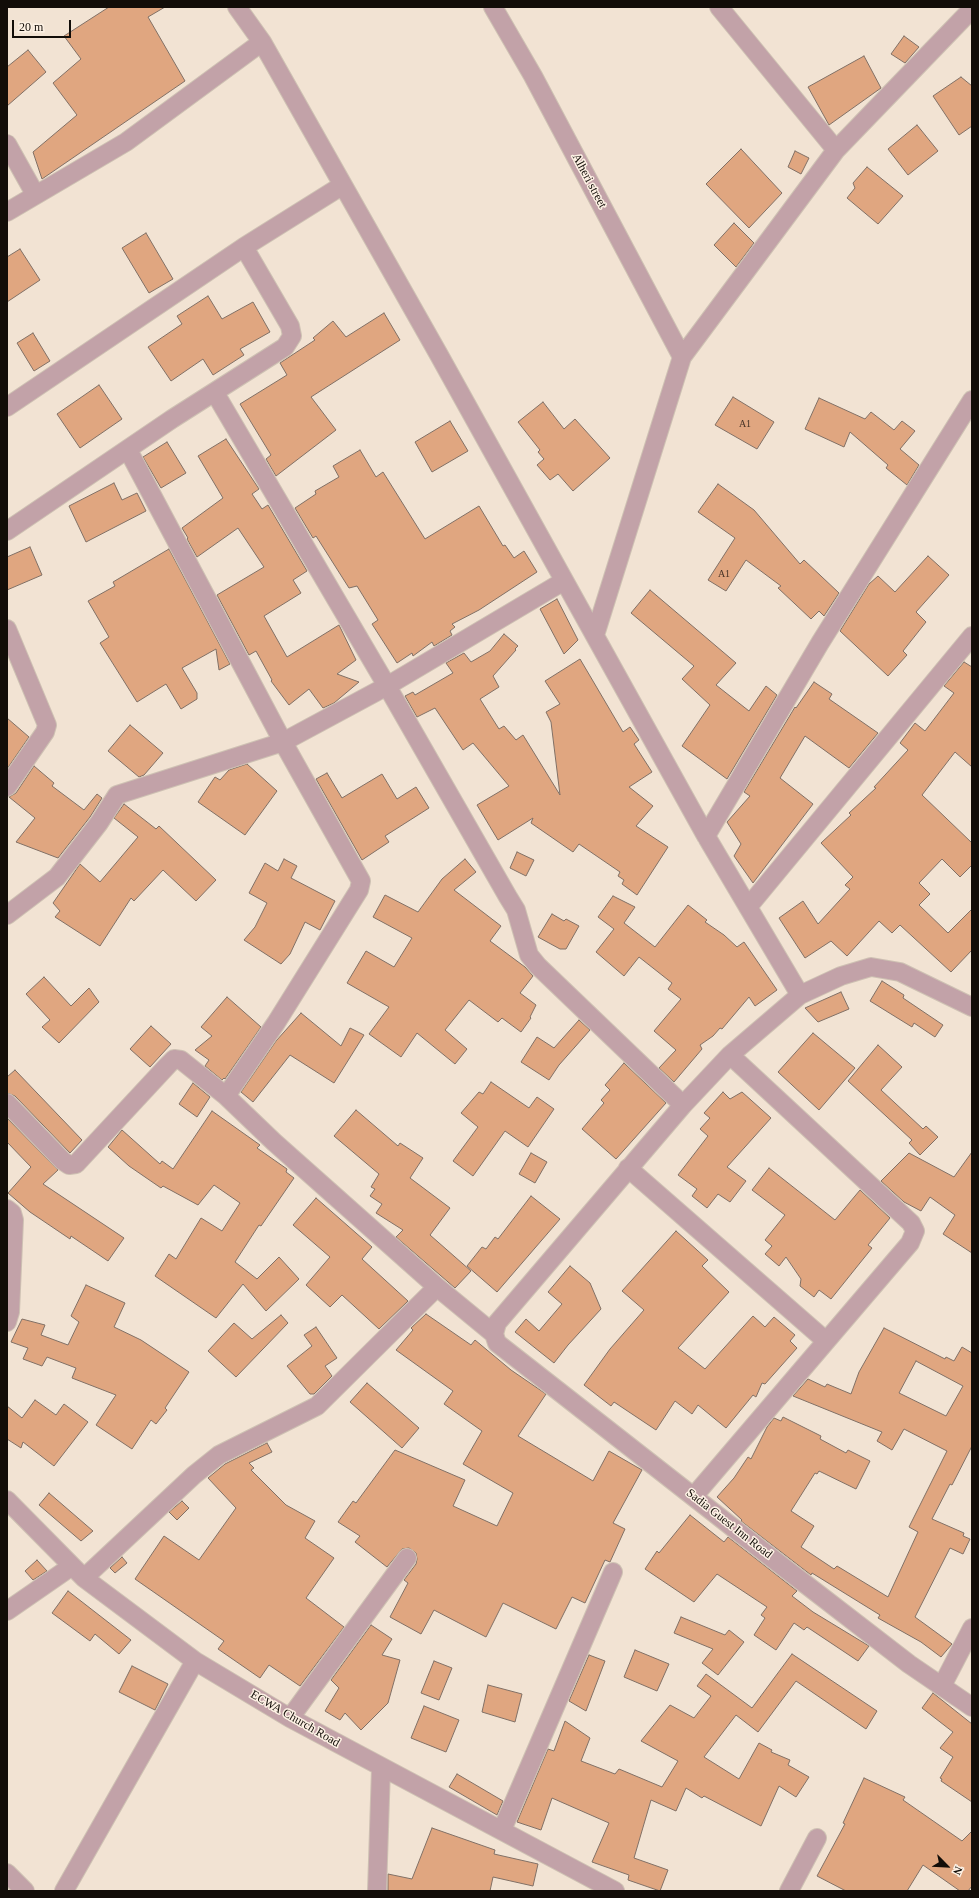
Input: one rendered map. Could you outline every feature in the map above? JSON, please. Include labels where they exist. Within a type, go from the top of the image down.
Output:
[{"type":"street","points":[[237,7],[262,42],[595,635],[706,836],[800,995]]},
{"type":"street","name":"Alheri street","points":[[492,7],[533,76],[682,356]]},
{"type":"street","points":[[719,7],[836,150]]},
{"type":"street","points":[[595,635],[682,356],[836,150],[972,9]]},
{"type":"street","points":[[7,212],[126,142],[262,42]]},
{"type":"street","points":[[7,144],[36,194]]},
{"type":"street","points":[[7,407],[244,246],[343,185]]},
{"type":"street","points":[[7,531],[284,347],[292,336],[290,326],[244,246]]},
{"type":"street","points":[[215,393],[388,686],[512,904],[530,955],[534,961],[683,1105]]},
{"type":"street","points":[[706,836],[820,643],[972,400]]},
{"type":"street","points":[[128,450],[283,742],[361,881],[359,890],[305,977],[276,1023],[226,1096]]},
{"type":"street","points":[[7,915],[56,877],[99,822],[117,795],[283,742],[388,686],[564,581]]},
{"type":"street","points":[[7,630],[47,725],[45,732],[7,787]]},
{"type":"street","points":[[748,907],[972,636]]},
{"type":"street","points":[[494,1334],[497,1323],[683,1105],[730,1055],[800,995],[841,976],[871,967],[900,972],[972,1007]]},
{"type":"street","points":[[694,1496],[910,1244],[915,1231],[912,1223],[730,1055]]},
{"type":"street","name":"Sadia Guest Inn Road","points":[[7,1103],[69,1165],[76,1164],[174,1059],[181,1060],[226,1096],[274,1142],[437,1287],[494,1334],[497,1343],[909,1664],[972,1707]]},
{"type":"street","points":[[628,1168],[826,1342]]},
{"type":"street","points":[[7,1209],[12,1213],[14,1220],[10,1312],[7,1322]]},
{"type":"street","points":[[7,1611],[78,1572],[219,1455],[317,1406],[437,1287]]},
{"type":"street","name":"ECWA Church Road","points":[[7,1500],[78,1572],[195,1661],[290,1718],[381,1768],[502,1830],[615,1891]]},
{"type":"street","points":[[290,1718],[407,1558]]},
{"type":"street","points":[[502,1830],[613,1572]]},
{"type":"street","points":[[942,1686],[972,1628]]},
{"type":"street","points":[[64,1891],[195,1661]]},
{"type":"street","points":[[377,1891],[381,1768]]},
{"type":"street","points":[[789,1891],[817,1838]]},
{"type":"building","points":[[109,7],[165,7],[148,17],[185,81],[42,179],[33,152],[77,115],[53,83],[81,59],[64,36]]},
{"type":"building","points":[[904,36],[919,47],[905,63],[891,54]]},
{"type":"building","points":[[28,50],[46,72],[7,106],[7,67]]},
{"type":"building","points":[[864,56],[881,88],[829,125],[808,87]]},
{"type":"building","points":[[961,77],[972,86],[972,126],[959,135],[933,96]]},
{"type":"building","points":[[917,125],[938,151],[908,175],[888,149]]},
{"type":"building","points":[[741,149],[782,193],[749,228],[706,184]]},
{"type":"building","points":[[795,151],[809,158],[801,174],[788,167]]},
{"type":"building","points":[[867,167],[903,196],[878,224],[847,198],[855,188],[853,183]]},
{"type":"building","points":[[734,223],[754,243],[736,267],[714,245]]},
{"type":"building","points":[[146,233],[173,279],[149,293],[122,248]]},
{"type":"building","points":[[20,249],[40,280],[7,302],[7,257]]},
{"type":"building","points":[[208,296],[222,319],[253,302],[270,332],[240,349],[244,355],[213,375],[203,359],[171,381],[148,347],[182,324],[177,316]]},
{"type":"building","points":[[384,313],[400,340],[311,397],[336,430],[276,476],[266,459],[271,455],[240,404],[287,375],[280,363],[315,340],[313,338],[333,321],[346,337]]},
{"type":"building","points":[[33,333],[50,361],[34,371],[17,343]]},
{"type":"building","points":[[99,385],[122,419],[80,448],[57,414]]},
{"type":"building","points":[[733,397],[774,422],[757,449],[715,425]]},
{"type":"building","points":[[819,398],[865,419],[871,412],[894,430],[902,421],[915,431],[900,449],[919,465],[907,485],[886,468],[888,465],[850,432],[844,447],[805,429]]},
{"type":"building","points":[[543,402],[564,429],[575,419],[610,458],[573,491],[558,474],[550,480],[537,465],[544,459],[538,452],[540,450],[518,422]]},
{"type":"building","points":[[450,421],[468,451],[432,472],[415,442]]},
{"type":"building","points":[[226,439],[259,489],[252,494],[262,509],[268,505],[307,571],[293,580],[301,593],[264,616],[287,657],[339,625],[356,660],[337,674],[359,682],[334,703],[323,708],[309,689],[289,705],[271,681],[272,680],[256,651],[249,655],[217,595],[264,567],[238,528],[197,557],[182,528],[223,498],[198,456]]},
{"type":"building","points":[[167,442],[186,473],[161,488],[143,457]]},
{"type":"building","points":[[360,450],[376,477],[383,472],[425,539],[479,506],[503,546],[505,545],[514,558],[524,551],[537,572],[479,610],[452,624],[455,627],[450,631],[452,635],[434,646],[432,642],[413,656],[412,653],[397,663],[372,624],[378,620],[357,586],[349,588],[316,536],[313,538],[295,508],[316,494],[315,491],[339,477],[333,466]]},
{"type":"building","points":[[114,483],[122,500],[137,493],[146,511],[86,542],[69,506]]},
{"type":"building","points":[[718,484],[754,510],[800,564],[804,560],[839,593],[824,616],[819,611],[811,619],[778,588],[781,586],[746,560],[726,591],[708,580],[735,538],[698,512]]},
{"type":"building","points":[[30,547],[42,575],[7,590],[7,557]]},
{"type":"building","points":[[169,549],[230,664],[219,670],[216,649],[182,668],[197,693],[197,699],[181,709],[166,684],[137,702],[100,643],[109,637],[88,601],[115,586],[113,582]]},
{"type":"building","points":[[928,556],[949,575],[916,612],[926,622],[903,651],[907,655],[888,676],[840,631],[869,584],[878,576],[895,592]]},
{"type":"building","points":[[650,590],[736,663],[716,685],[749,711],[766,686],[777,695],[727,779],[682,746],[710,705],[682,679],[694,666],[631,613]]},
{"type":"building","points":[[557,599],[578,640],[564,654],[540,609]]},
{"type":"building","points":[[504,634],[518,646],[493,676],[499,687],[480,699],[499,729],[504,726],[516,740],[523,735],[560,795],[551,722],[546,712],[560,704],[545,681],[580,659],[623,732],[630,727],[639,740],[634,744],[652,772],[629,787],[653,806],[636,826],[668,847],[637,895],[622,884],[624,880],[618,876],[620,872],[579,844],[573,852],[531,823],[533,818],[498,840],[477,805],[509,786],[473,743],[463,750],[435,708],[417,717],[405,696],[413,692],[415,695],[453,673],[446,663],[464,653],[471,662],[490,651]]},
{"type":"building","points":[[964,662],[972,667],[972,767],[955,752],[922,795],[972,843],[972,865],[960,877],[942,859],[919,883],[930,894],[919,905],[948,933],[972,909],[972,950],[951,972],[900,925],[892,933],[879,921],[847,956],[831,941],[805,958],[779,918],[803,901],[818,924],[850,889],[845,885],[853,877],[821,843],[851,815],[849,813],[876,788],[874,787],[908,750],[900,743],[915,723],[925,731],[954,693],[944,686]]},
{"type":"building","points":[[814,682],[832,694],[829,699],[878,733],[849,768],[805,736],[780,778],[813,804],[753,883],[734,856],[741,844],[727,822],[750,796],[744,792],[795,707],[796,708]]},
{"type":"building","points":[[7,718],[29,737],[7,769]]},
{"type":"building","points":[[130,725],[163,753],[144,775],[139,777],[108,751]]},
{"type":"building","points":[[247,764],[277,791],[245,835],[198,802],[215,777],[220,780],[229,770]]},
{"type":"building","points":[[34,766],[54,783],[52,786],[84,810],[97,794],[102,798],[90,817],[58,858],[16,842],[35,818],[9,797],[16,793]]},
{"type":"building","points":[[327,773],[342,798],[382,774],[397,799],[416,787],[429,808],[385,836],[389,842],[362,860],[316,779]]},
{"type":"building","points":[[124,804],[156,829],[159,826],[216,880],[196,901],[163,870],[134,901],[131,898],[100,946],[55,917],[60,911],[53,903],[80,864],[100,882],[138,837],[114,818]]},
{"type":"building","points":[[517,852],[534,860],[526,876],[510,868]]},
{"type":"building","points":[[284,859],[297,866],[291,878],[335,901],[320,930],[305,922],[290,954],[281,964],[244,940],[255,927],[267,903],[249,893],[265,863],[278,871]]},
{"type":"building","points":[[465,859],[476,872],[454,890],[501,926],[490,941],[525,967],[533,976],[520,993],[536,1005],[530,1017],[531,1018],[521,1032],[502,1018],[498,1022],[469,1000],[445,1030],[467,1049],[455,1064],[417,1033],[401,1057],[369,1034],[389,1007],[347,983],[366,951],[394,967],[412,938],[373,917],[385,895],[418,912],[442,879]]},
{"type":"building","points":[[613,896],[635,907],[624,923],[655,947],[688,905],[707,920],[705,922],[724,935],[737,947],[744,942],[777,990],[755,1006],[749,997],[722,1029],[720,1028],[713,1036],[700,1045],[702,1049],[674,1082],[659,1068],[676,1050],[654,1031],[681,999],[668,989],[672,983],[639,957],[624,976],[596,952],[614,929],[598,917]]},
{"type":"building","points":[[552,914],[564,921],[566,919],[579,926],[566,949],[560,949],[538,937]]},
{"type":"building","points":[[44,977],[71,1006],[89,988],[99,1002],[59,1043],[42,1027],[50,1020],[26,994]]},
{"type":"building","points":[[882,981],[904,995],[903,998],[943,1025],[935,1037],[914,1023],[912,1027],[870,1001]]},
{"type":"building","points":[[841,992],[849,1009],[818,1022],[805,1008]]},
{"type":"building","points":[[227,997],[261,1027],[225,1079],[224,1078],[222,1080],[205,1066],[209,1060],[195,1050],[212,1036],[201,1027]]},
{"type":"building","points":[[301,1013],[341,1046],[350,1028],[364,1035],[334,1083],[290,1055],[253,1102],[241,1092],[276,1041]]},
{"type":"building","points":[[579,1020],[590,1030],[559,1065],[549,1080],[521,1062],[537,1037],[554,1048]]},
{"type":"building","points":[[151,1026],[171,1044],[150,1067],[130,1049]]},
{"type":"building","points":[[813,1033],[855,1068],[819,1110],[778,1072]]},
{"type":"building","points":[[878,1045],[902,1067],[881,1090],[923,1129],[926,1126],[938,1137],[920,1155],[909,1143],[912,1140],[848,1081]]},
{"type":"building","points":[[624,1063],[666,1103],[616,1159],[582,1129],[604,1103],[601,1100],[610,1090],[605,1085]]},
{"type":"building","points":[[15,1070],[82,1140],[70,1153],[15,1096],[7,1093],[7,1077]]},
{"type":"building","points":[[491,1082],[529,1108],[537,1097],[554,1109],[528,1147],[505,1131],[473,1176],[453,1161],[478,1127],[461,1113],[479,1092],[483,1094]]},
{"type":"building","points":[[193,1083],[210,1097],[197,1117],[179,1104]]},
{"type":"building","points":[[723,1092],[730,1099],[742,1092],[771,1118],[727,1167],[746,1181],[730,1202],[718,1194],[707,1208],[692,1196],[697,1189],[678,1175],[708,1136],[700,1129],[710,1118],[704,1113]]},
{"type":"building","points":[[356,1110],[398,1146],[400,1143],[423,1158],[410,1178],[450,1208],[430,1235],[471,1271],[455,1288],[396,1237],[403,1230],[376,1213],[382,1204],[370,1196],[375,1189],[371,1187],[379,1174],[334,1136]]},
{"type":"building","points":[[212,1111],[260,1145],[257,1148],[287,1169],[286,1172],[294,1178],[261,1226],[259,1225],[235,1262],[257,1279],[279,1257],[299,1279],[266,1311],[243,1284],[216,1318],[155,1276],[169,1254],[176,1259],[201,1218],[222,1231],[240,1203],[214,1185],[198,1205],[163,1186],[161,1188],[129,1166],[108,1147],[122,1130],[160,1164],[162,1161],[173,1169]]},
{"type":"building","points":[[7,1118],[58,1170],[43,1184],[124,1238],[108,1261],[71,1236],[70,1239],[30,1212],[8,1193],[31,1167],[7,1142]]},
{"type":"building","points":[[972,1152],[972,1253],[943,1234],[955,1215],[930,1197],[921,1211],[904,1202],[881,1181],[909,1153],[954,1177]]},
{"type":"building","points":[[531,1153],[547,1162],[535,1183],[519,1174]]},
{"type":"building","points":[[769,1168],[835,1220],[860,1190],[890,1218],[868,1245],[872,1248],[831,1299],[819,1290],[814,1297],[800,1286],[801,1279],[786,1257],[779,1266],[765,1254],[772,1246],[765,1240],[785,1215],[752,1190]]},
{"type":"building","points":[[531,1196],[560,1219],[497,1292],[467,1266],[482,1247],[486,1249],[495,1237],[498,1239]]},
{"type":"building","points":[[316,1198],[372,1247],[362,1259],[408,1301],[379,1329],[342,1295],[330,1307],[306,1285],[330,1257],[293,1225]]},
{"type":"building","points":[[676,1231],[708,1260],[702,1266],[729,1292],[678,1348],[705,1369],[753,1316],[765,1327],[774,1317],[795,1335],[790,1341],[797,1348],[765,1384],[762,1383],[756,1397],[753,1395],[726,1428],[698,1405],[692,1414],[675,1401],[656,1430],[614,1402],[611,1406],[584,1385],[610,1349],[644,1310],[622,1291]]},
{"type":"building","points":[[570,1266],[590,1283],[601,1309],[568,1345],[554,1363],[515,1332],[526,1319],[539,1331],[562,1304],[548,1292]]},
{"type":"building","points":[[86,1285],[125,1303],[114,1327],[141,1340],[189,1372],[165,1408],[167,1410],[156,1424],[151,1420],[132,1449],[96,1425],[116,1395],[72,1378],[76,1368],[47,1357],[42,1366],[23,1359],[28,1348],[11,1342],[22,1319],[45,1325],[41,1335],[68,1345],[79,1322],[71,1316]]},
{"type":"building","points":[[426,1314],[471,1345],[475,1340],[511,1370],[546,1394],[518,1436],[593,1481],[609,1451],[642,1470],[613,1523],[625,1529],[610,1562],[605,1560],[585,1603],[572,1597],[556,1629],[503,1603],[486,1637],[434,1610],[421,1634],[390,1617],[408,1583],[404,1580],[416,1564],[416,1553],[409,1548],[402,1549],[387,1567],[355,1542],[360,1536],[338,1522],[353,1501],[356,1503],[395,1450],[465,1480],[453,1506],[497,1526],[513,1493],[463,1464],[482,1431],[444,1404],[453,1391],[396,1350],[413,1330],[411,1328]]},
{"type":"building","points":[[281,1315],[288,1323],[236,1377],[208,1351],[234,1323],[252,1339]]},
{"type":"building","points":[[316,1327],[337,1358],[325,1366],[332,1376],[314,1394],[310,1394],[287,1366],[312,1346],[304,1335]]},
{"type":"building","points":[[884,1328],[945,1359],[946,1357],[954,1361],[962,1347],[972,1353],[972,1446],[952,1485],[950,1484],[932,1519],[964,1533],[963,1536],[970,1539],[963,1554],[950,1548],[915,1617],[952,1644],[941,1657],[921,1642],[878,1618],[880,1615],[812,1573],[811,1575],[741,1521],[742,1520],[717,1497],[734,1478],[748,1457],[751,1459],[767,1427],[774,1418],[781,1421],[783,1417],[821,1436],[820,1439],[846,1453],[848,1450],[870,1461],[856,1489],[819,1471],[817,1474],[815,1473],[791,1511],[814,1526],[801,1547],[834,1569],[837,1566],[888,1597],[918,1532],[909,1527],[947,1451],[904,1429],[892,1450],[877,1441],[882,1432],[793,1396],[808,1379],[825,1387],[827,1384],[851,1394],[859,1372]],"holes":[[[916,1361],[963,1386],[946,1416],[899,1393]]]},
{"type":"building","points":[[367,1383],[419,1428],[402,1448],[350,1402]]},
{"type":"building","points":[[35,1400],[56,1415],[64,1404],[88,1422],[54,1466],[23,1442],[21,1448],[7,1439],[7,1406],[22,1418]]},
{"type":"building","points":[[267,1443],[272,1452],[249,1463],[254,1468],[251,1470],[286,1505],[315,1521],[305,1538],[334,1558],[306,1598],[344,1627],[300,1686],[269,1665],[260,1678],[218,1649],[224,1641],[135,1579],[164,1536],[199,1560],[236,1508],[208,1478],[225,1464]]},
{"type":"building","points":[[49,1493],[93,1531],[81,1541],[39,1505]]},
{"type":"building","points":[[182,1501],[189,1508],[177,1520],[169,1512]]},
{"type":"building","points":[[690,1515],[724,1542],[728,1537],[797,1591],[792,1596],[813,1612],[869,1646],[858,1661],[807,1627],[804,1630],[794,1623],[776,1650],[754,1635],[765,1618],[761,1615],[767,1607],[717,1574],[694,1602],[645,1569],[657,1551],[659,1553]]},
{"type":"building","points":[[122,1557],[127,1563],[115,1573],[110,1568]]},
{"type":"building","points":[[37,1560],[47,1571],[33,1580],[25,1571]]},
{"type":"building","points":[[68,1591],[131,1640],[119,1654],[95,1634],[90,1641],[52,1613]]},
{"type":"building","points":[[681,1617],[725,1635],[729,1630],[744,1642],[718,1675],[702,1663],[713,1649],[674,1633]]},
{"type":"building","points":[[371,1625],[392,1639],[382,1655],[400,1660],[388,1703],[361,1730],[345,1713],[340,1720],[325,1711],[339,1688],[331,1680]]},
{"type":"building","points":[[635,1650],[669,1664],[657,1691],[624,1677]]},
{"type":"building","points":[[792,1654],[877,1711],[866,1729],[796,1681],[758,1732],[736,1715],[704,1757],[739,1779],[759,1743],[772,1750],[771,1752],[790,1760],[788,1765],[809,1777],[796,1797],[779,1786],[761,1826],[704,1796],[702,1798],[686,1788],[676,1811],[651,1800],[634,1858],[668,1870],[660,1891],[628,1880],[629,1875],[592,1862],[609,1823],[552,1798],[541,1830],[517,1822],[548,1749],[554,1751],[565,1721],[590,1738],[581,1761],[615,1774],[619,1769],[662,1787],[678,1761],[641,1741],[670,1705],[694,1718],[711,1696],[697,1686],[706,1674],[752,1708]]},
{"type":"building","points":[[589,1655],[605,1661],[586,1711],[569,1701]]},
{"type":"building","points":[[434,1661],[452,1668],[439,1700],[421,1693]]},
{"type":"building","points":[[132,1666],[168,1684],[155,1710],[119,1692]]},
{"type":"building","points":[[488,1685],[522,1694],[515,1722],[482,1712]]},
{"type":"building","points":[[933,1693],[972,1724],[972,1802],[941,1781],[942,1779],[940,1778],[953,1757],[940,1748],[953,1732],[922,1708]]},
{"type":"building","points":[[424,1706],[459,1720],[446,1752],[411,1738]]},
{"type":"building","points":[[457,1774],[503,1801],[497,1815],[449,1787]]},
{"type":"building","points":[[864,1778],[905,1797],[903,1800],[962,1841],[972,1831],[972,1886],[968,1891],[960,1891],[923,1865],[907,1891],[846,1891],[817,1876],[845,1824],[843,1823]]},
{"type":"building","points":[[432,1828],[495,1850],[494,1854],[538,1864],[533,1886],[493,1877],[490,1891],[388,1891],[388,1874],[412,1879]]}]
